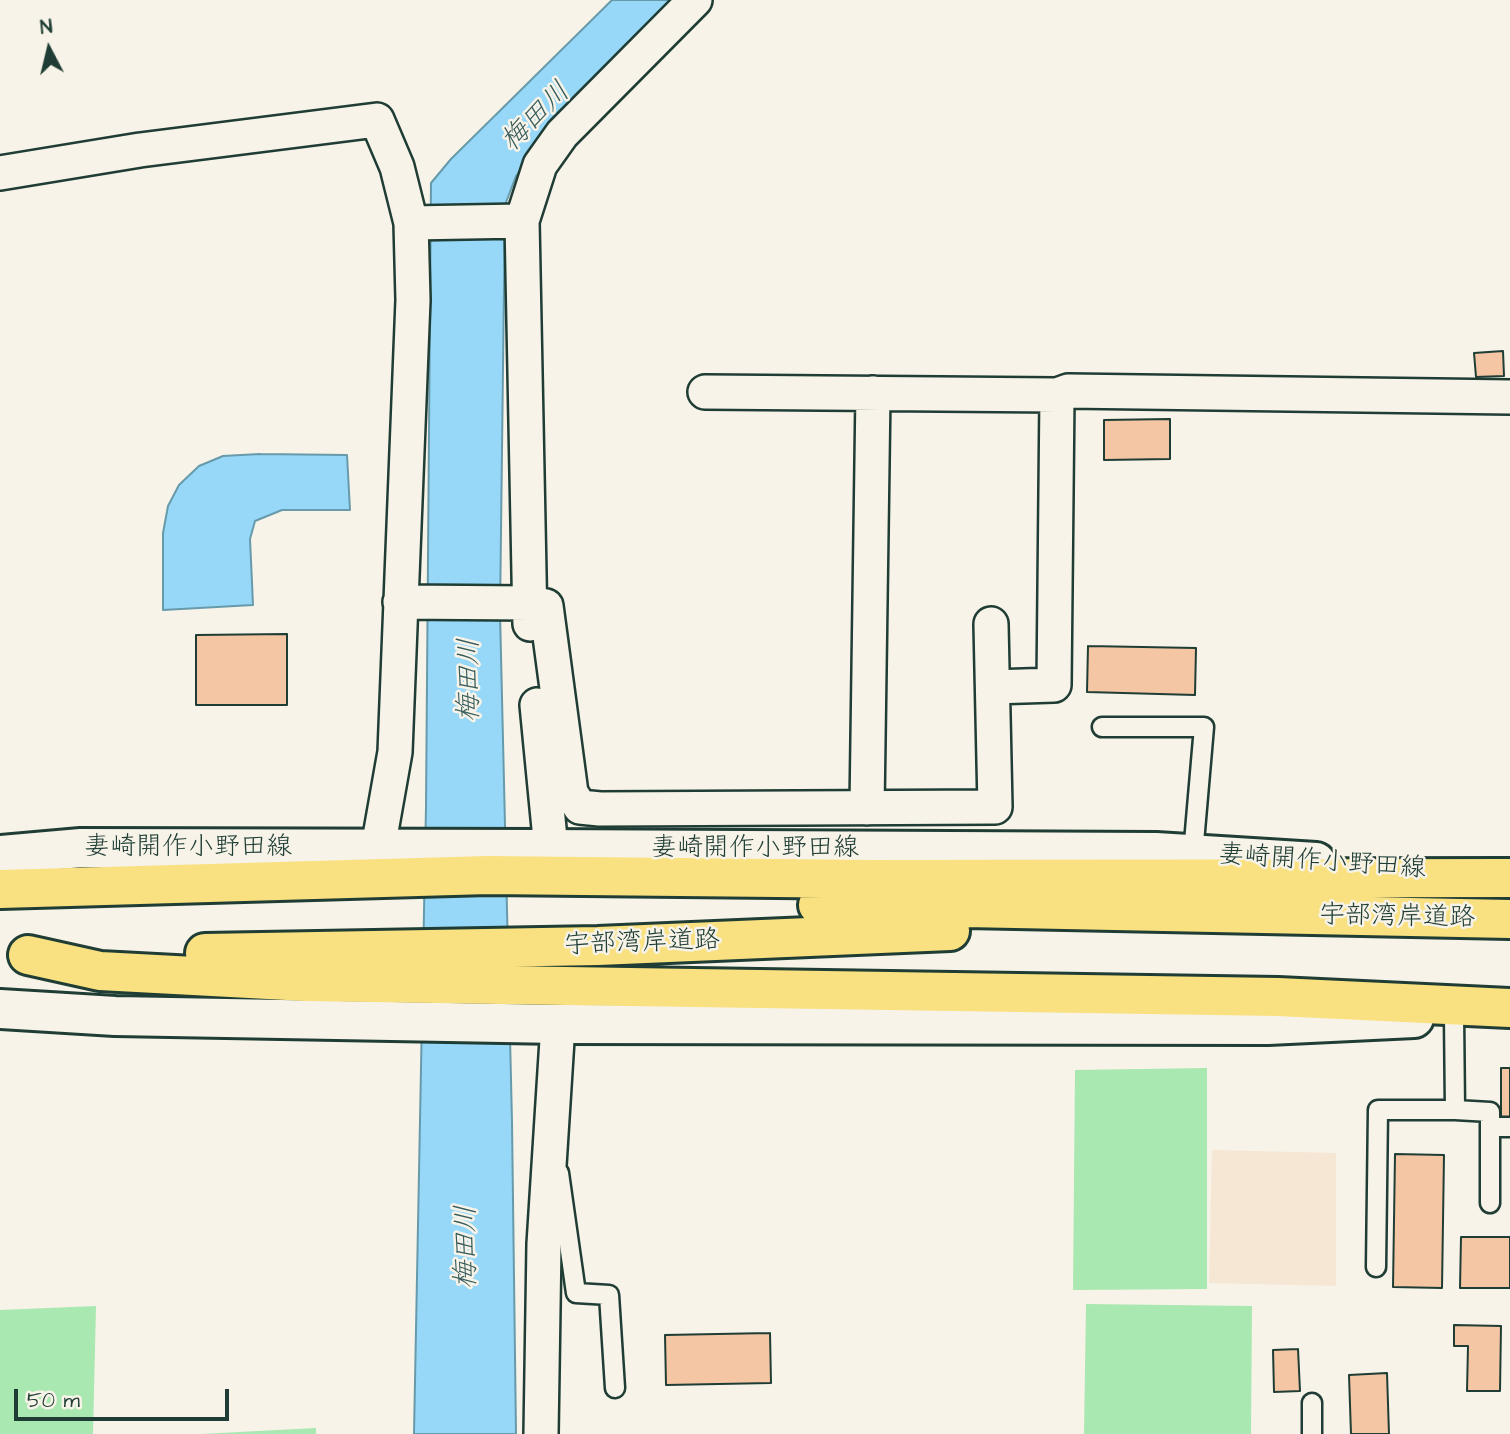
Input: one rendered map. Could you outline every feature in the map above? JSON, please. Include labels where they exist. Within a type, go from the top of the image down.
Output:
[{"type":"highway","points":[[0,889],[488,875],[872,879],[1510,876]]},
{"type":"highway","name":"宇部湾岸道路","points":[[0,895],[961,907],[1284,917],[1510,919]]},
{"type":"highway","name":"宇部湾岸道路","points":[[14,955],[598,946],[1284,917]]},
{"type":"highway","points":[[14,955],[100,971],[306,982],[1278,997],[1510,1011]]},
{"type":"main road","name":"妻崎開作小野田線","points":[[0,855],[80,848],[1193,855],[1510,876]]},
{"type":"main road","points":[[0,1009],[115,1016],[558,1024],[1268,1024],[1510,1011]]},
{"type":"street","points":[[546,849],[520,603],[515,221],[540,165],[562,134],[695,0]]},
{"type":"street","points":[[0,173],[140,150],[377,120],[416,223],[413,300],[412,602],[383,848]]},
{"type":"street","points":[[416,223],[515,221]]},
{"type":"street","points":[[705,392],[1057,395],[1068,390],[1510,397]]},
{"type":"street","points":[[867,808],[873,393]]},
{"type":"street","points":[[993,687],[1054,685],[1057,395]]},
{"type":"street","points":[[412,602],[520,603],[545,606],[571,793],[580,807],[600,810],[995,807],[991,624]]},
{"type":"street","points":[[541,1434],[544,1244],[558,1024]]},
{"type":"lane","points":[[1102,727],[1204,727],[1193,855]]},
{"type":"lane","points":[[1454,1016],[1455,1110]]},
{"type":"lane","points":[[1376,1267],[1378,1110],[1490,1112],[1490,1203]]},
{"type":"lane","points":[[1490,1127],[1510,1128]]},
{"type":"lane","points":[[551,1135],[564,1195],[576,1293],[609,1295],[615,1388]]},
{"type":"lane","points":[[1312,1403],[1312,1434]]},
{"type":"shaded area","points":[[1212,1150],[1336,1153],[1336,1286],[1209,1283]]},
{"type":"green space","points":[[1207,1068],[1207,1289],[1073,1290],[1075,1070]]},
{"type":"green space","points":[[1086,1304],[1252,1306],[1251,1434],[1084,1434]]},
{"type":"green space","points":[[96,1306],[93,1434],[0,1434],[0,1310]]},
{"type":"green space","points":[[316,1428],[316,1434],[201,1434]]},
{"type":"water","name":"梅田川","points":[[612,0],[682,0],[539,146],[516,176],[505,205],[500,613],[516,1434],[414,1434],[426,807],[431,183],[451,159]]},
{"type":"water","points":[[347,455],[350,510],[282,510],[255,521],[250,539],[253,605],[163,610],[163,533],[168,506],[179,485],[199,466],[223,456]]},
{"type":"building","points":[[1503,351],[1504,376],[1476,377],[1474,353]]},
{"type":"building","points":[[1170,419],[1170,459],[1104,460],[1104,420]]},
{"type":"building","points":[[287,634],[287,705],[196,705],[196,635]]},
{"type":"building","points":[[1088,646],[1196,648],[1195,695],[1087,692]]},
{"type":"building","points":[[1501,1068],[1510,1068],[1510,1118],[1501,1118]]},
{"type":"building","points":[[1395,1154],[1444,1155],[1442,1288],[1393,1287]]},
{"type":"building","points":[[1461,1237],[1510,1237],[1510,1288],[1460,1288]]},
{"type":"building","points":[[1454,1325],[1501,1326],[1500,1391],[1467,1391],[1468,1346],[1454,1346]]},
{"type":"building","points":[[770,1333],[771,1383],[666,1385],[665,1335]]},
{"type":"building","points":[[1298,1349],[1300,1391],[1274,1392],[1273,1350]]},
{"type":"building","points":[[1387,1373],[1389,1434],[1351,1434],[1349,1375]]}]
